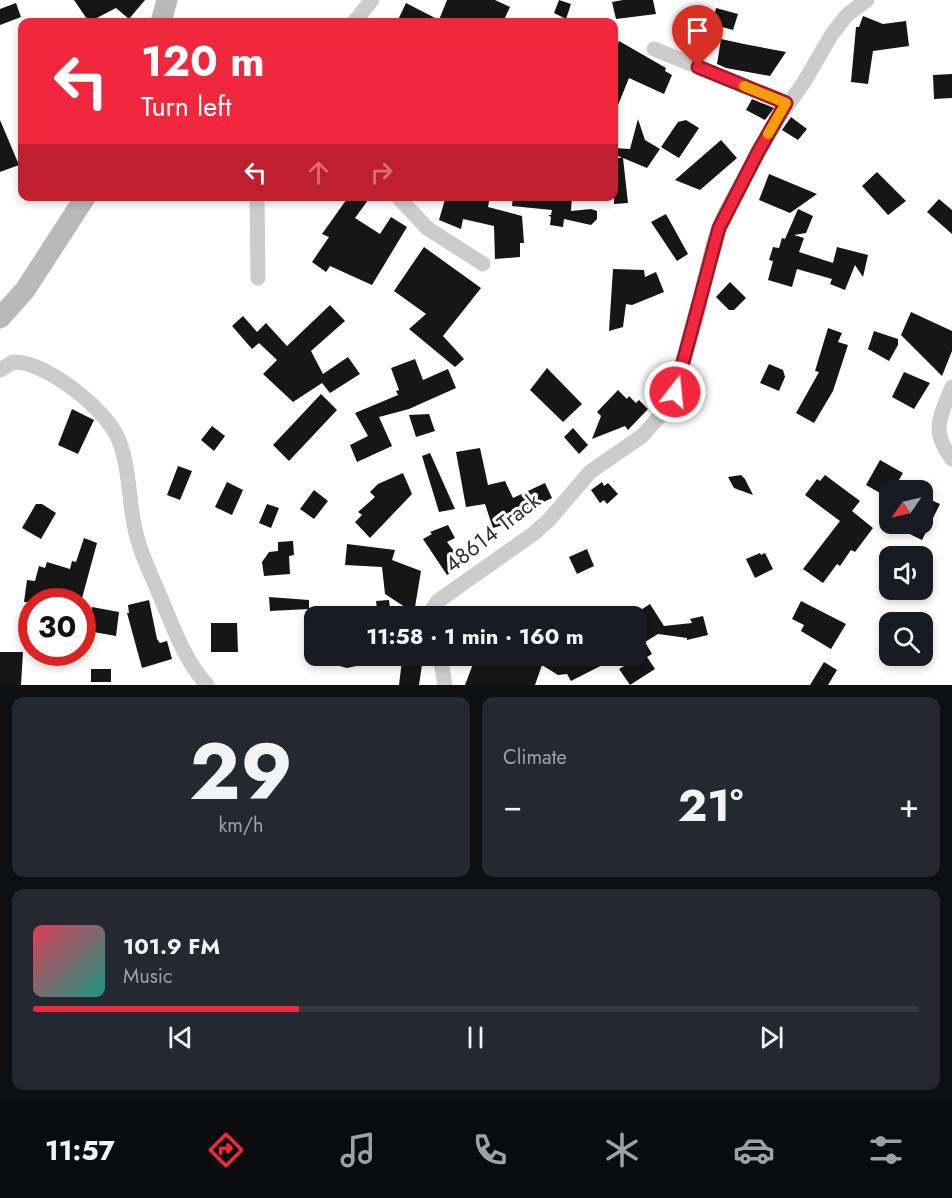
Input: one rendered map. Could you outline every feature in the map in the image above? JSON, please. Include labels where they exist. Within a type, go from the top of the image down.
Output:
[{"type":"street","points":[[162,18],[166,0]]},
{"type":"street","points":[[357,18],[372,0]]},
{"type":"street","name":"48614 Track","points":[[435,606],[438,601],[533,534],[548,521],[590,472],[642,436],[669,406],[697,316],[719,228],[786,103],[804,82],[839,23],[867,0]]},
{"type":"street","points":[[654,49],[786,103]]},
{"type":"street","points":[[0,318],[25,290],[83,201]]},
{"type":"street","points":[[257,201],[258,278]]},
{"type":"street","points":[[402,201],[427,228],[483,264]]},
{"type":"street","points":[[0,370],[13,362],[36,365],[85,400],[111,427],[117,437],[135,530],[145,561],[184,654],[207,685]]},
{"type":"street","points":[[952,387],[937,425],[940,441],[952,459]]},
{"type":"street","points":[[442,666],[445,685]]},
{"type":"building","points":[[74,0],[145,0],[130,18],[116,8],[97,18],[86,18]]},
{"type":"building","points":[[447,0],[495,0],[510,7],[505,18],[440,18]]},
{"type":"building","points":[[559,0],[571,4],[566,18],[554,13]]},
{"type":"building","points":[[653,0],[656,14],[618,19],[616,18],[612,2]]},
{"type":"building","points":[[16,3],[21,17],[0,25],[0,9]]},
{"type":"building","points":[[406,3],[435,18],[399,18]]},
{"type":"building","points":[[716,8],[738,14],[733,30],[712,24]]},
{"type":"building","points":[[863,16],[883,24],[906,21],[909,46],[873,51],[868,84],[851,82],[856,27],[859,27]]},
{"type":"building","points":[[721,39],[786,52],[770,76],[726,68],[717,64]]},
{"type":"building","points":[[619,41],[666,68],[665,71],[672,75],[664,94],[629,78],[618,105]]},
{"type":"building","points":[[952,74],[952,98],[934,99],[933,75]]},
{"type":"building","points":[[752,99],[774,108],[765,120],[746,110]]},
{"type":"building","points":[[791,117],[807,129],[798,140],[782,130]]},
{"type":"building","points":[[638,119],[645,140],[660,149],[647,168],[623,158],[628,203],[614,204],[614,201],[618,201],[618,158],[622,158],[618,156],[618,148],[630,149]]},
{"type":"building","points":[[0,120],[18,165],[0,172]]},
{"type":"building","points":[[686,120],[699,128],[679,158],[661,147],[678,122]]},
{"type":"building","points":[[721,140],[737,158],[700,190],[675,180]]},
{"type":"building","points":[[877,172],[906,201],[888,215],[862,186]]},
{"type":"building","points":[[769,174],[817,194],[790,213],[759,200]]},
{"type":"building","points":[[939,199],[952,210],[952,234],[927,212]]},
{"type":"building","points":[[345,201],[367,201],[355,218],[380,234],[391,217],[407,227],[372,285],[330,266],[326,272],[312,262],[329,237],[322,234]]},
{"type":"building","points":[[445,201],[489,201],[488,207],[522,216],[524,243],[520,243],[520,257],[495,259],[494,226],[463,219],[461,229],[439,220]]},
{"type":"building","points":[[512,201],[572,201],[571,211],[591,209],[597,211],[597,219],[591,225],[564,219],[563,227],[550,225],[551,217],[548,215],[551,215],[552,210],[512,206]]},
{"type":"building","points":[[798,209],[813,216],[806,233],[794,235],[804,238],[799,252],[833,263],[837,247],[868,255],[863,277],[855,265],[845,290],[830,284],[832,279],[797,269],[792,287],[768,280],[773,261],[769,260],[773,247],[779,248],[782,238],[785,239]]},
{"type":"building","points":[[666,214],[688,254],[677,261],[651,222]]},
{"type":"building","points":[[424,247],[481,288],[443,336],[464,359],[455,367],[409,329],[426,314],[394,291]]},
{"type":"building","points":[[613,269],[644,270],[645,277],[656,272],[664,292],[632,305],[626,304],[623,327],[609,331]]},
{"type":"building","points":[[730,282],[746,298],[734,310],[729,310],[716,297]]},
{"type":"building","points":[[330,305],[345,321],[311,351],[323,374],[348,357],[360,374],[330,393],[322,383],[293,402],[263,374],[277,360],[259,343],[252,349],[232,326],[243,316],[257,332],[266,323],[287,346]]},
{"type":"building","points":[[911,312],[952,331],[952,351],[942,376],[901,335]]},
{"type":"building","points":[[828,328],[842,333],[838,342],[848,345],[833,391],[814,423],[796,413],[819,372],[815,371]]},
{"type":"building","points":[[874,331],[898,339],[898,345],[889,361],[868,349]]},
{"type":"building","points":[[415,359],[423,380],[448,369],[456,388],[409,409],[379,417],[392,446],[357,462],[350,445],[368,436],[355,413],[398,395],[396,391],[399,390],[391,368]]},
{"type":"building","points":[[769,364],[783,370],[785,377],[779,391],[760,383]]},
{"type":"building","points":[[547,368],[582,404],[563,422],[530,390]]},
{"type":"building","points":[[904,372],[930,383],[914,409],[892,397]]},
{"type":"building","points":[[618,390],[627,399],[629,396],[636,403],[639,400],[648,409],[628,430],[625,426],[592,439],[601,416],[597,412]]},
{"type":"building","points":[[321,394],[337,410],[289,461],[273,445]]},
{"type":"building","points":[[72,409],[94,420],[78,454],[58,445]]},
{"type":"building","points":[[429,414],[435,431],[416,437],[409,415]]},
{"type":"building","points":[[212,426],[225,436],[214,451],[201,440]]},
{"type":"building","points":[[573,428],[588,445],[579,454],[564,437]]},
{"type":"building","points":[[480,448],[488,485],[505,481],[513,498],[545,483],[552,498],[516,515],[517,521],[493,528],[485,504],[466,507],[456,452]]},
{"type":"building","points":[[430,453],[455,509],[439,512],[422,456]]},
{"type":"building","points":[[880,460],[903,473],[899,480],[879,480],[879,492],[866,485]]},
{"type":"building","points":[[178,466],[192,471],[180,500],[167,495]]},
{"type":"building","points":[[403,473],[412,494],[370,538],[355,522],[362,515],[358,512],[375,497],[370,492],[378,484]]},
{"type":"building","points":[[741,475],[753,495],[734,488],[728,477]]},
{"type":"building","points":[[825,475],[860,501],[852,511],[873,528],[855,552],[851,550],[840,566],[837,564],[823,583],[803,569],[840,521],[805,495],[817,479],[820,481]]},
{"type":"building","points":[[227,482],[243,490],[232,515],[215,507]]},
{"type":"building","points":[[602,482],[604,486],[608,483],[618,494],[607,504],[604,500],[600,503],[591,490]]},
{"type":"building","points":[[314,490],[328,501],[314,519],[300,509]]},
{"type":"building","points":[[933,501],[940,504],[933,518]]},
{"type":"building","points":[[36,504],[42,504],[56,513],[41,539],[22,528]]},
{"type":"building","points":[[267,504],[279,508],[271,528],[259,523]]},
{"type":"building","points":[[448,525],[455,538],[447,542],[463,563],[447,575],[423,539],[432,534],[430,532]]},
{"type":"building","points":[[910,534],[925,534],[922,540]]},
{"type":"building","points":[[84,538],[97,543],[85,588],[26,588],[27,580],[35,581],[39,566],[45,568],[47,562],[70,569],[72,561],[76,562]]},
{"type":"building","points":[[293,541],[294,555],[289,556],[290,574],[264,576],[262,562],[269,552],[278,551],[278,542]]},
{"type":"building","points":[[347,544],[395,550],[392,560],[421,571],[415,606],[403,606],[385,594],[382,567],[345,565]]},
{"type":"building","points":[[587,549],[594,566],[577,574],[569,557]]},
{"type":"building","points":[[760,553],[761,555],[765,553],[773,569],[755,578],[746,559]]},
{"type":"building","points":[[269,597],[309,600],[309,606],[304,606],[304,609],[270,611]]},
{"type":"building","points":[[149,600],[157,639],[160,643],[167,641],[172,659],[142,668],[127,613],[129,613],[128,605]]},
{"type":"building","points":[[389,600],[390,606],[377,606],[376,601]]},
{"type":"building","points":[[801,601],[846,624],[831,649],[801,631],[804,625],[792,619]]},
{"type":"building","points":[[650,604],[664,626],[692,623],[690,619],[703,616],[708,635],[687,640],[687,638],[658,634],[646,641],[646,607]]},
{"type":"building","points":[[96,608],[119,612],[116,636],[96,632]]},
{"type":"building","points":[[211,623],[237,623],[238,652],[211,652]]},
{"type":"building","points":[[646,644],[652,654],[647,657],[655,669],[630,685],[619,669],[624,666],[646,666]]},
{"type":"building","points":[[0,652],[18,652],[18,666],[22,666],[21,685],[0,685]]},
{"type":"building","points":[[824,662],[837,670],[828,685],[810,685]]},
{"type":"building","points":[[401,666],[422,666],[419,685],[399,685]]},
{"type":"building","points":[[472,666],[542,666],[535,685],[465,685]]},
{"type":"building","points":[[544,666],[600,666],[571,681],[567,674],[558,675]]},
{"type":"building","points":[[91,669],[111,669],[111,682],[91,682]]},
{"type":"slow traffic","points":[[744,86],[786,103],[768,134]]},
{"type":"route","points":[[675,392],[719,228],[786,103],[698,67]]}]
